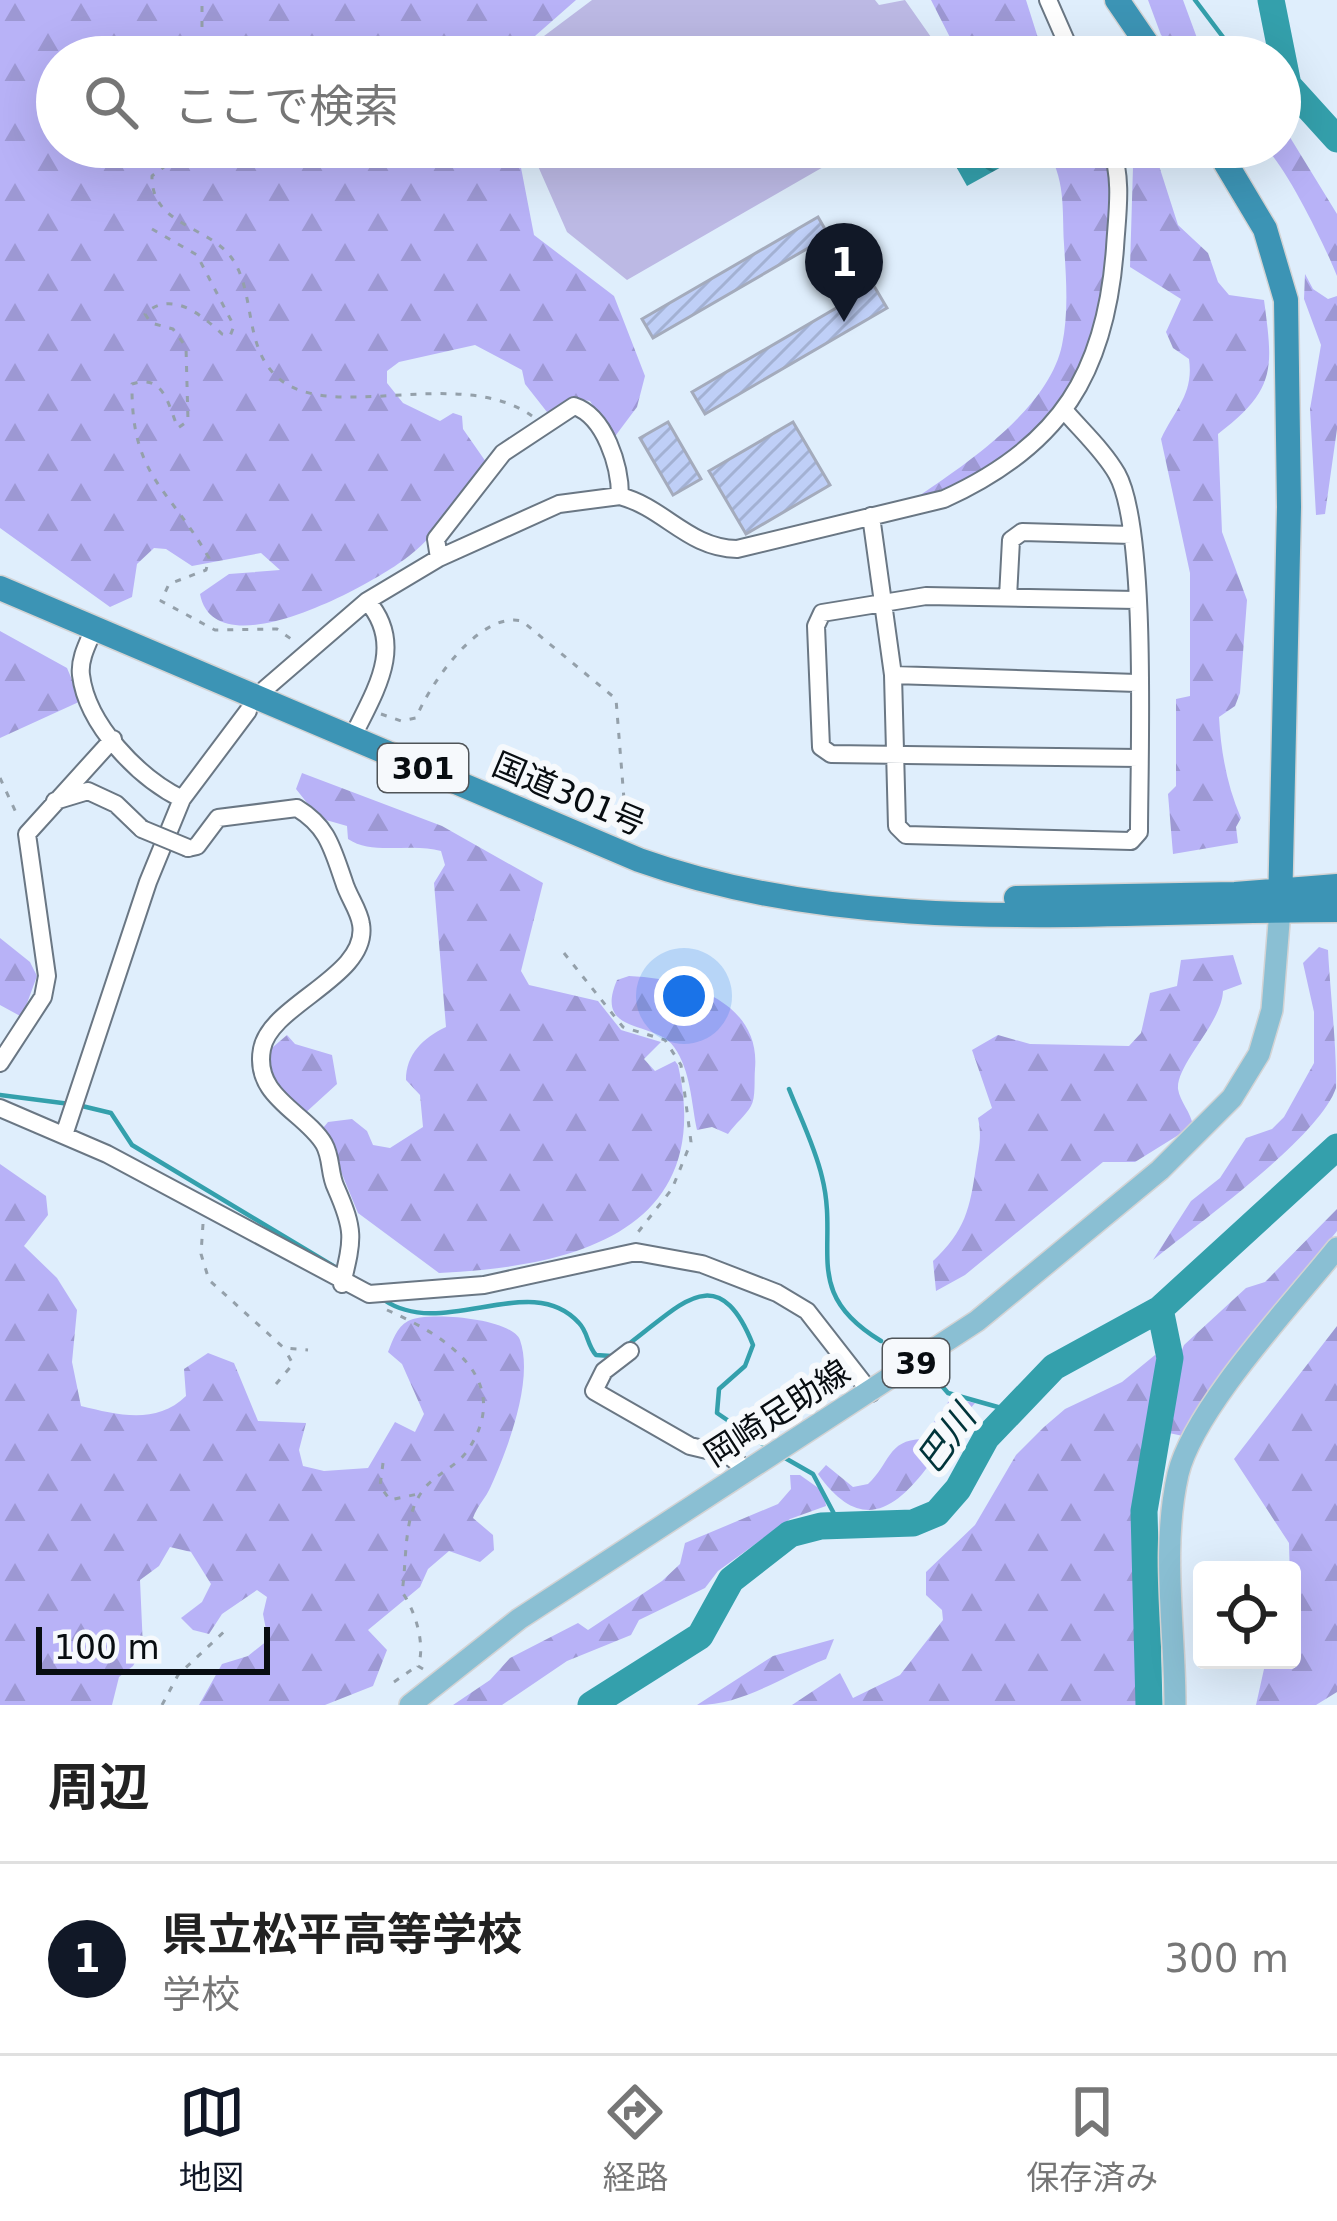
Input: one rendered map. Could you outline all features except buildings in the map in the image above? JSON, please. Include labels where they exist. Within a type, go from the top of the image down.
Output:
[{"type":"highway","points":[[1118,0],[1142,36]]},
{"type":"highway","points":[[1229,168],[1265,229],[1286,300],[1288,898]]},
{"type":"highway","name":"国道301号","points":[[0,588],[695,880],[794,902],[858,905],[1087,894],[1234,894],[1288,898],[1337,910]]},
{"type":"highway","name":"国道301号","points":[[1288,898],[1337,886]]},
{"type":"main road","name":"岡崎足助線","points":[[410,1705],[426,1674],[519,1619],[977,1321],[1160,1170],[1232,1099],[1259,1054],[1272,1010],[1288,898]]},
{"type":"main road","points":[[1175,1705],[1170,1551],[1179,1469],[1222,1395],[1337,1248]]},
{"type":"street","points":[[1048,0],[1064,36]]},
{"type":"street","points":[[265,689],[367,601],[439,558],[559,503],[620,496],[648,503],[683,534],[712,548],[737,549],[971,487],[1064,410],[1092,366],[1111,307],[1119,192],[1115,168]]},
{"type":"street","points":[[439,558],[436,539],[486,469],[574,406],[590,414],[619,467],[620,496]]},
{"type":"street","points":[[871,517],[893,676],[897,826],[906,835],[1131,841],[1138,832],[1139,758],[1132,535],[1116,471],[1064,410]]},
{"type":"street","points":[[1008,598],[1011,540],[1022,532],[1132,535]]},
{"type":"street","points":[[1136,599],[885,601],[822,613],[816,626],[821,747],[831,754],[1139,758]]},
{"type":"street","points":[[352,737],[386,662],[384,620],[367,601]]},
{"type":"street","points":[[94,629],[80,671],[113,739],[158,787],[182,799]]},
{"type":"street","points":[[893,676],[1137,683]]},
{"type":"street","points":[[64,1135],[148,882],[182,799],[248,711]]},
{"type":"street","points":[[0,1063],[43,997],[47,976],[27,834],[113,739]]},
{"type":"street","points":[[51,803],[88,791],[116,804],[142,829],[188,848],[197,846],[218,818],[297,808],[326,828],[362,921],[351,956],[278,1022],[262,1045],[273,1093],[323,1142],[334,1186],[352,1220],[342,1284]]},
{"type":"street","points":[[0,1108],[64,1135],[208,1208],[342,1284],[371,1294],[484,1285],[616,1254],[676,1257],[777,1293],[807,1311],[871,1393]]},
{"type":"street","points":[[630,1351],[604,1371],[594,1391],[691,1446],[728,1455],[748,1471]]},
{"type":"path","points":[[202,0],[202,36]]},
{"type":"path","points":[[159,168],[152,185],[168,214],[211,238],[231,257],[251,329],[274,374],[290,387],[354,397],[454,391],[494,397],[544,424]]},
{"type":"path","points":[[152,230],[197,255],[217,286],[234,333],[222,334],[182,305],[156,306],[146,314],[151,323],[172,328],[186,347],[188,421],[178,428],[168,396],[150,381],[138,381],[131,393],[136,448],[159,490],[209,558],[206,570],[169,584],[161,601],[215,630],[277,629],[305,650]]},
{"type":"path","points":[[367,708],[401,721],[416,718],[427,692],[478,635],[504,620],[522,621],[616,699],[625,812]]},
{"type":"path","points":[[0,778],[27,834]]},
{"type":"path","points":[[564,953],[623,1027],[665,1040],[681,1066],[692,1125],[685,1162],[672,1190],[616,1254]]},
{"type":"path","points":[[208,1208],[201,1254],[209,1280],[284,1348],[293,1364],[277,1384]]},
{"type":"path","points":[[371,1294],[371,1304],[420,1324],[460,1351],[484,1391],[485,1409],[468,1450],[419,1494],[390,1500],[380,1486],[382,1463]]},
{"type":"path","points":[[284,1348],[308,1350]]},
{"type":"path","points":[[394,1682],[426,1674],[413,1609],[402,1592],[419,1494]]},
{"type":"path","points":[[162,1705],[178,1676],[230,1627]]},
{"type":"green space","points":[[0,0],[576,0],[535,36],[36,36],[36,168],[521,168],[534,235],[614,296],[645,376],[637,407],[613,439],[590,401],[578,399],[547,412],[525,384],[522,370],[475,345],[399,362],[387,371],[387,383],[403,403],[440,421],[453,413],[462,416],[463,429],[486,462],[441,524],[409,556],[331,601],[263,624],[234,625],[212,616],[200,594],[229,574],[280,570],[261,553],[192,566],[166,549],[154,548],[137,564],[132,597],[110,607],[0,528]]},
{"type":"green space","points":[[931,0],[1026,0],[1037,36],[949,36]]},
{"type":"green space","points":[[1148,0],[1183,0],[1196,36],[1161,35]]},
{"type":"green space","points":[[1301,155],[1337,214],[1337,276],[1314,226],[1280,168],[1301,168]]},
{"type":"green space","points":[[1108,168],[1106,271],[1090,352],[1053,410],[1014,448],[968,478],[919,496],[1004,432],[1041,391],[1054,368],[1066,307],[1057,170]]},
{"type":"green space","points":[[1133,168],[1160,168],[1178,225],[1208,253],[1218,282],[1229,295],[1264,300],[1269,343],[1261,390],[1218,434],[1222,532],[1247,600],[1240,693],[1235,706],[1219,717],[1225,769],[1241,818],[1236,827],[1238,843],[1173,854],[1168,794],[1176,786],[1176,699],[1190,696],[1190,573],[1161,439],[1186,392],[1190,371],[1189,359],[1173,348],[1166,332],[1181,299],[1130,267]]},
{"type":"green space","points":[[1305,274],[1313,289],[1328,299],[1337,296],[1337,429],[1325,514],[1316,515],[1310,409],[1321,345],[1304,299]]},
{"type":"green space","points":[[0,631],[67,668],[81,701],[0,738]]},
{"type":"green space","points":[[302,773],[442,826],[543,883],[521,971],[529,985],[598,1001],[621,1030],[661,1042],[644,1059],[655,1071],[675,1061],[678,1065],[684,1122],[676,1167],[654,1203],[623,1229],[584,1249],[538,1261],[439,1273],[358,1213],[323,1128],[328,1122],[352,1119],[367,1131],[373,1145],[390,1148],[423,1127],[420,1095],[406,1080],[417,1048],[446,1027],[434,883],[445,865],[441,851],[369,847],[348,839],[347,826],[319,818],[296,789]]},
{"type":"green space","points":[[0,938],[30,962],[37,976],[22,1017],[0,1005]]},
{"type":"green space","points":[[1319,947],[1328,950],[1336,1088],[1325,1108],[1282,1155],[1153,1260],[1191,1201],[1220,1178],[1246,1138],[1272,1129],[1284,1117],[1314,1063],[1314,1012],[1303,963]]},
{"type":"green space","points":[[1233,955],[1242,984],[1223,991],[1215,1016],[1179,1079],[1179,1094],[1193,1126],[1135,1162],[1103,1162],[965,1275],[936,1291],[933,1261],[964,1218],[979,1147],[978,1118],[992,1108],[972,1050],[998,1035],[1030,1044],[1129,1046],[1141,1033],[1150,993],[1177,986],[1181,960]]},
{"type":"green space","points":[[629,976],[695,988],[733,1010],[746,1026],[754,1046],[754,1098],[728,1134],[712,1127],[697,1130],[687,1076],[674,1047],[620,1019],[613,1010],[617,980]]},
{"type":"green space","points":[[287,1035],[295,1044],[332,1055],[337,1084],[303,1115],[274,1081],[266,1053]]},
{"type":"green space","points":[[0,1164],[46,1196],[48,1215],[24,1246],[57,1278],[77,1310],[72,1362],[81,1406],[123,1414],[162,1411],[186,1396],[184,1369],[208,1353],[234,1363],[258,1421],[306,1423],[299,1450],[303,1466],[324,1471],[368,1468],[395,1422],[415,1432],[424,1414],[402,1364],[388,1352],[404,1324],[418,1318],[468,1318],[502,1326],[520,1340],[524,1374],[517,1414],[498,1470],[473,1518],[493,1535],[494,1550],[480,1562],[449,1551],[428,1569],[420,1587],[368,1630],[387,1650],[373,1686],[325,1705],[199,1705],[222,1664],[248,1656],[268,1640],[263,1614],[267,1597],[257,1590],[222,1614],[209,1634],[193,1630],[181,1618],[202,1602],[211,1584],[191,1552],[170,1547],[159,1566],[140,1580],[143,1648],[133,1666],[119,1677],[112,1705],[0,1705]]},
{"type":"green space","points":[[1337,1209],[1337,1231],[1230,1363],[1183,1436],[1169,1433],[1175,1367],[1184,1345],[1246,1288],[1265,1282]]},
{"type":"green space","points":[[1337,1326],[1337,1692],[1316,1705],[1256,1705],[1264,1669],[1301,1669],[1301,1561],[1289,1561],[1289,1543],[1234,1459]]},
{"type":"green space","points":[[1155,1355],[1161,1359],[1136,1523],[1143,1705],[792,1705],[840,1673],[853,1698],[900,1675],[943,1620],[942,1610],[926,1595],[926,1572],[975,1525],[1016,1455],[1065,1409],[1122,1382]]},
{"type":"green space","points":[[951,1398],[975,1403],[924,1472],[886,1506],[865,1510],[842,1500],[818,1474],[826,1465],[853,1487],[868,1484],[895,1448],[922,1439]]},
{"type":"green space","points":[[790,1475],[800,1475],[824,1492],[826,1506],[790,1519],[718,1571],[705,1588],[639,1620],[631,1635],[567,1661],[502,1705],[453,1705],[490,1680],[510,1658],[578,1623],[588,1630],[662,1581],[680,1564],[685,1543],[778,1504],[791,1489]]},
{"type":"green space","points":[[834,1639],[826,1659],[747,1695],[697,1705],[773,1656]]},
{"type":"shaded area","points":[[592,0],[875,0],[879,5],[905,0],[930,36],[544,36]]},
{"type":"shaded area","points":[[539,168],[822,168],[627,280],[567,232]]},
{"type":"water","points":[[957,168],[1000,168],[967,186]]},
{"type":"waterway","points":[[1195,0],[1222,36]]},
{"type":"waterway","name":"巴川","points":[[1271,0],[1278,36]]},
{"type":"waterway","name":"巴川","points":[[1301,99],[1337,139]]},
{"type":"waterway","points":[[789,1089],[822,1177],[831,1286],[856,1323],[881,1341]]},
{"type":"waterway","points":[[0,1095],[70,1104]]},
{"type":"waterway","points":[[82,1106],[111,1113],[132,1145],[335,1267]]},
{"type":"waterway","name":"巴川","points":[[591,1705],[700,1636],[731,1580],[790,1534],[821,1526],[913,1523],[937,1513],[958,1489],[986,1438],[1054,1367],[1160,1309],[1337,1147]]},
{"type":"waterway","points":[[630,1343],[697,1297],[726,1302],[753,1345],[745,1366],[719,1389],[717,1413],[770,1449]]},
{"type":"waterway","points":[[384,1300],[408,1311],[433,1313],[537,1302],[559,1308],[579,1323],[596,1355],[611,1356]]},
{"type":"waterway","points":[[1149,1705],[1144,1511],[1170,1358],[1160,1309]]},
{"type":"waterway","points":[[929,1371],[948,1393],[1012,1411]]},
{"type":"waterway","points":[[785,1458],[813,1474],[840,1525]]},
{"type":"place","name":"県立松平高等学校","points":[[844,322]]}]
